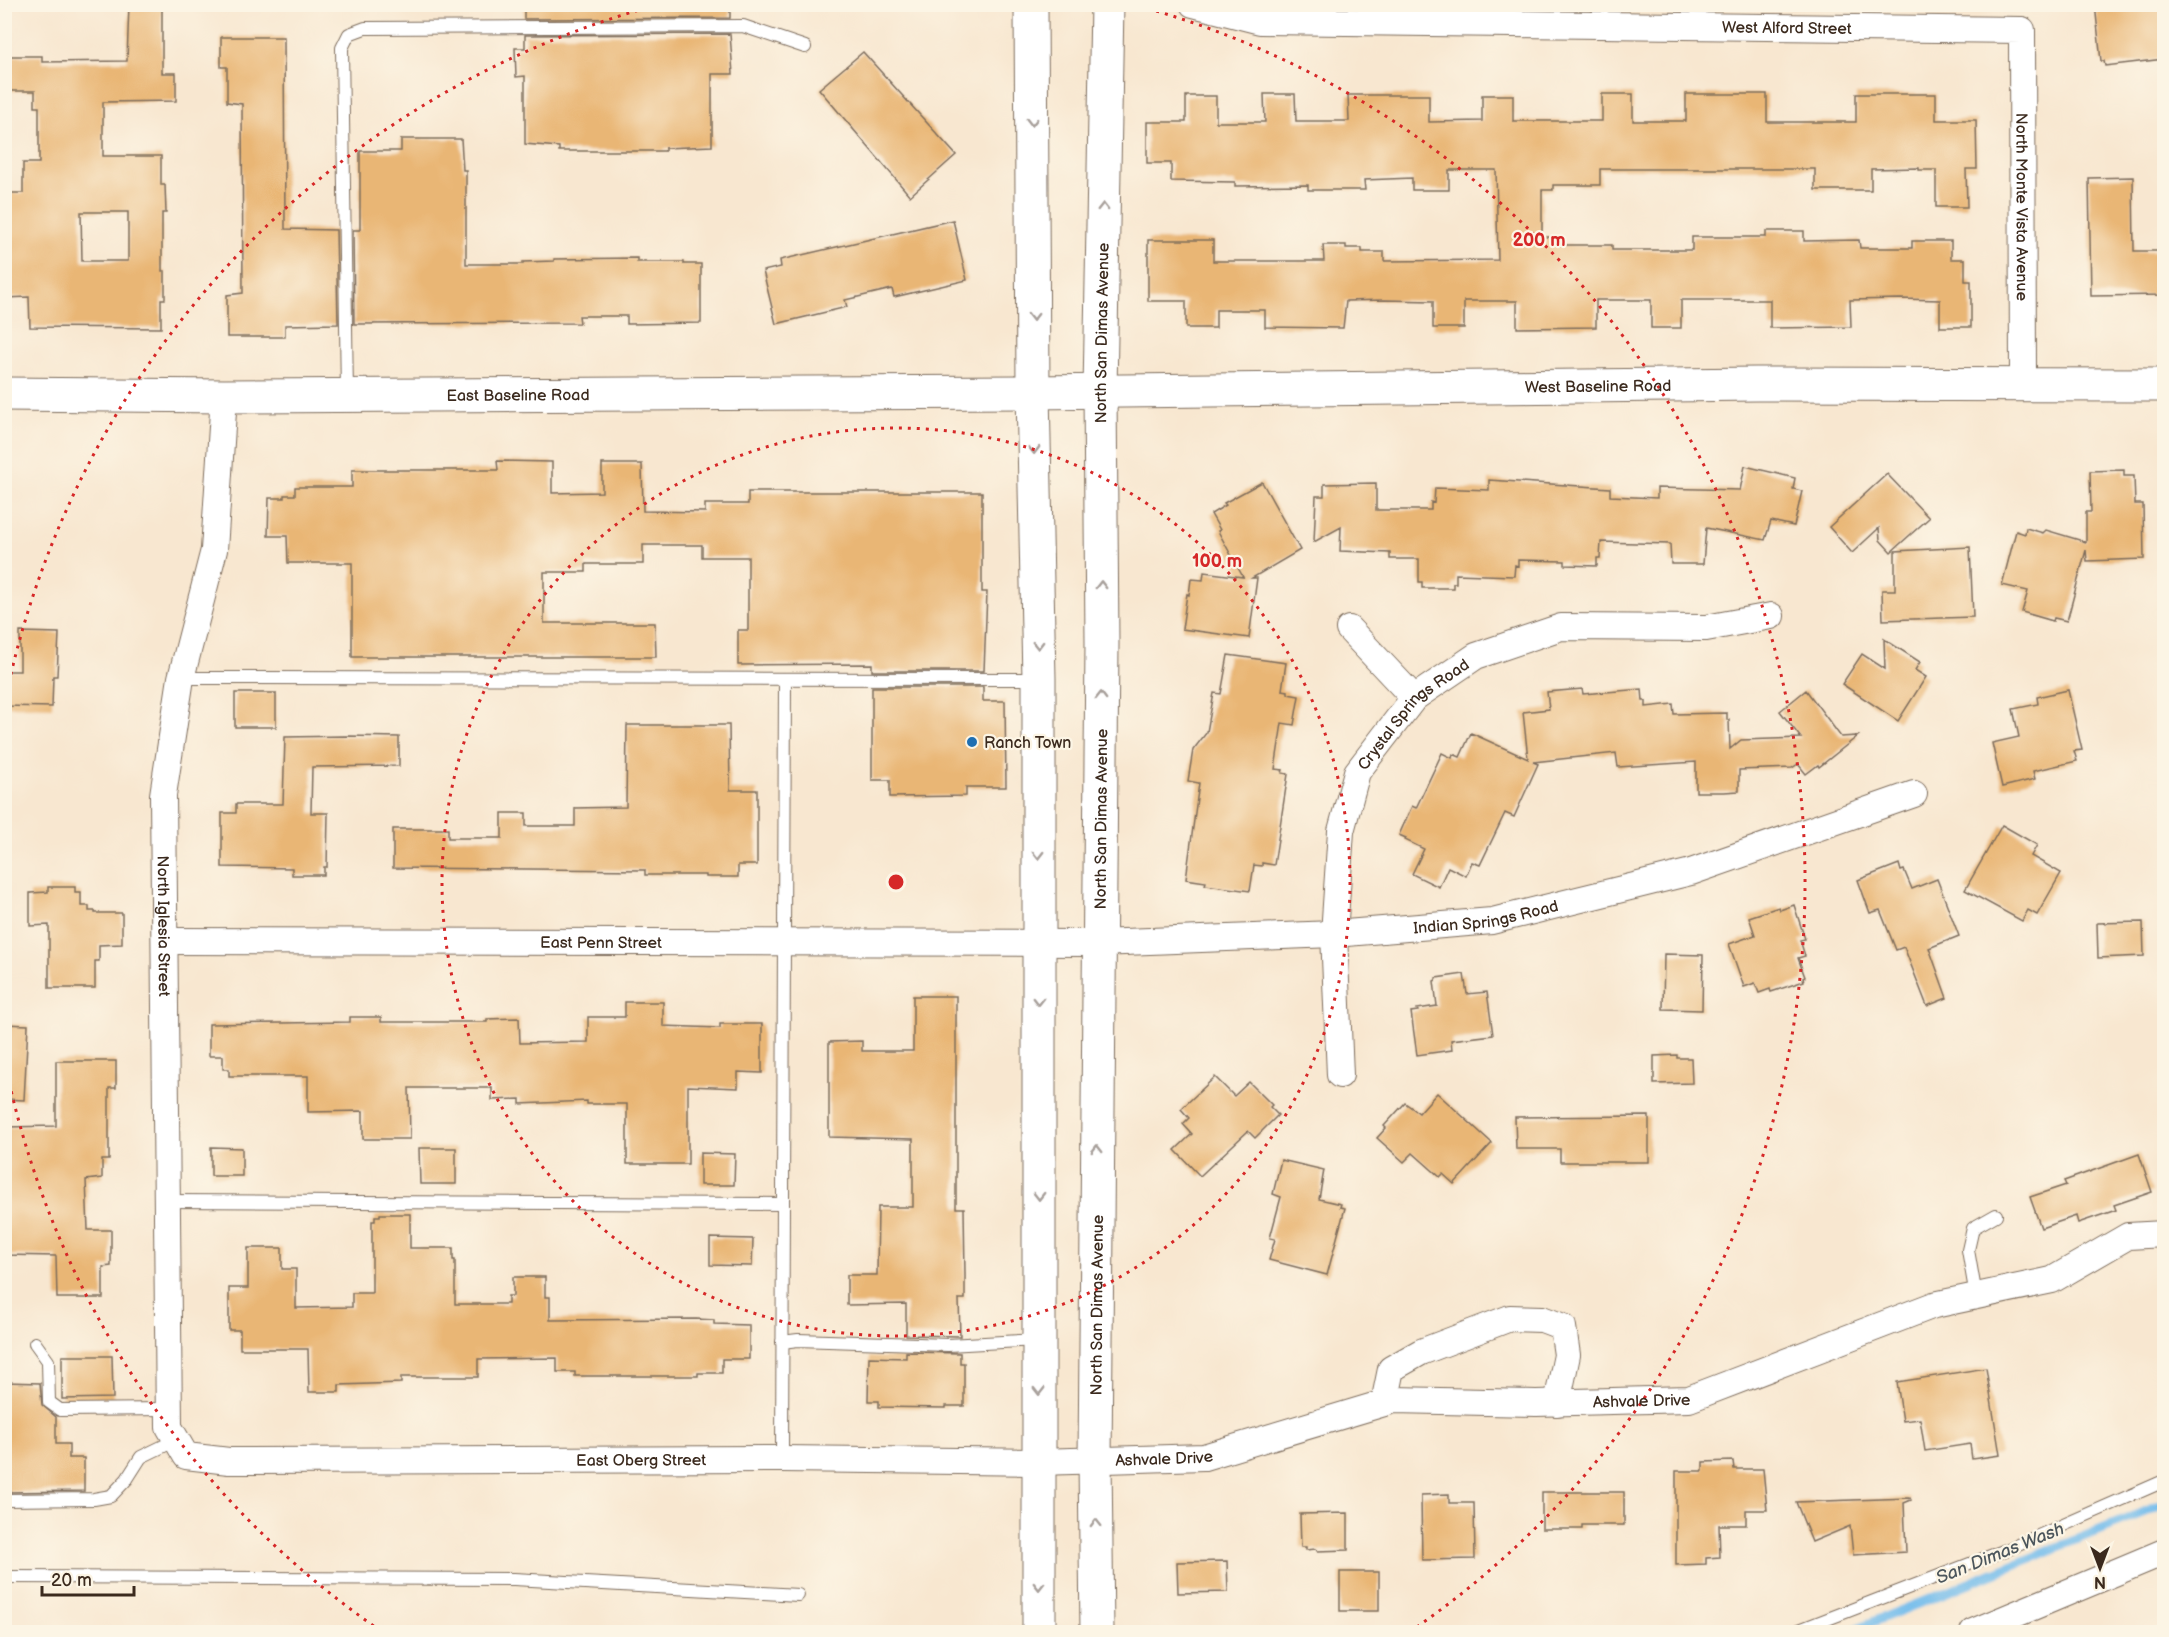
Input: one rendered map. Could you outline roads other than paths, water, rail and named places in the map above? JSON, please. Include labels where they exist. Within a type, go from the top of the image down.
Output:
[{"type":"main road","points":[[1031,4],[1033,392],[1039,679],[1039,1632]]},
{"type":"main road","name":"North San Dimas Avenue","points":[[1097,1632],[1095,1460],[1101,643],[1100,391],[1107,4]]},
{"type":"main road","name":"West Baseline Road","points":[[1033,392],[1733,384],[2164,385]]},
{"type":"main road","name":"East Baseline Road","points":[[4,394],[224,396],[1033,392]]},
{"type":"street","name":"West Alford Street","points":[[1193,4],[1260,21],[2022,30]]},
{"type":"street","name":"North Monte Vista Avenue","points":[[2022,30],[2023,384]]},
{"type":"street","name":"North Iglesia Street","points":[[181,1448],[169,1427],[163,795],[180,678],[214,550],[224,396]]},
{"type":"street","name":"Crystal Springs Road","points":[[1340,1075],[1334,934],[1341,831],[1357,772],[1414,698],[1476,656],[1561,627],[1706,628],[1771,616]]},
{"type":"street","points":[[1349,629],[1414,698]]},
{"type":"street","name":"Indian Springs Road","points":[[1038,942],[1098,943],[1334,934],[1492,921],[1691,872],[1914,794]]},
{"type":"street","name":"East Penn Street","points":[[165,942],[1038,942]]},
{"type":"street","name":"Ashvale Drive","points":[[1095,1460],[1204,1457],[1394,1400],[1557,1403],[1689,1399],[1934,1305],[2052,1280],[2128,1236],[2164,1234]]},
{"type":"street","points":[[1384,1403],[1391,1369],[1421,1352],[1510,1318],[1542,1318],[1563,1327],[1567,1355],[1557,1403]]},
{"type":"street","name":"East Oberg Street","points":[[181,1448],[229,1461],[782,1459],[1040,1462],[1095,1460]]},
{"type":"street","points":[[1973,1632],[2164,1552]]},
{"type":"lane","points":[[347,394],[342,48],[349,34],[364,28],[743,26],[805,47]]},
{"type":"lane","points":[[180,678],[1039,679]]},
{"type":"lane","points":[[782,1459],[785,679]]},
{"type":"lane","points":[[166,1201],[783,1204]]},
{"type":"lane","points":[[1976,1296],[1968,1250],[1973,1228],[1996,1215]]},
{"type":"lane","points":[[783,1342],[798,1340],[948,1345],[1040,1340]]},
{"type":"lane","points":[[36,1343],[48,1361],[49,1402],[60,1410],[169,1409]]},
{"type":"lane","points":[[4,1500],[94,1499],[111,1496],[127,1479],[141,1457],[181,1448]]},
{"type":"lane","points":[[1794,1632],[2011,1548],[2164,1481]]},
{"type":"lane","points":[[4,1577],[514,1579],[798,1595]]},
{"type":"waterway","name":"San Dimas Wash","points":[[1848,1632],[2164,1504]]},
{"type":"place","name":"Ranch Town","points":[[972,742]]}]
